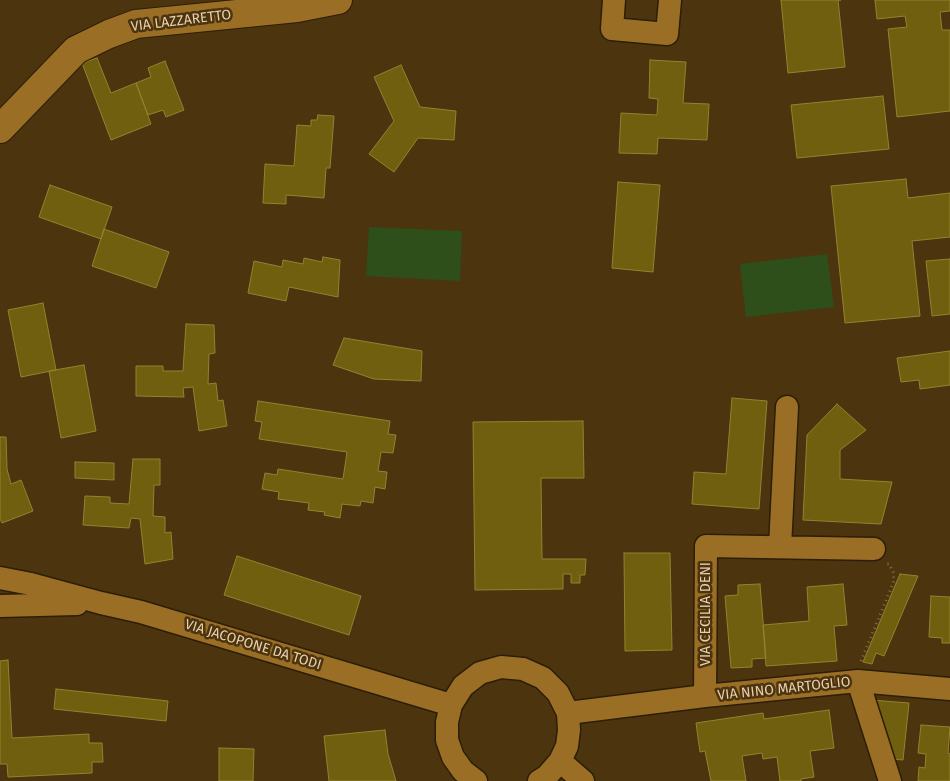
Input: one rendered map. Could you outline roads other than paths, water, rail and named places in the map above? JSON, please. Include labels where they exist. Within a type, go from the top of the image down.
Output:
[{"type":"street","name":"VIA LAZZARETTO","points":[[0,127],[76,50],[109,34],[136,24],[297,8],[338,0]]},
{"type":"street","points":[[614,0],[612,30],[667,34],[670,0]]},
{"type":"street","points":[[780,547],[787,407]]},
{"type":"street","name":"VIA CECILIA DENI","points":[[705,696],[706,546],[874,549]]},
{"type":"street","points":[[0,578],[31,584],[101,603]]},
{"type":"street","points":[[0,606],[101,603]]},
{"type":"street","name":"VIA JACOPONE DA TODI","points":[[101,603],[140,612],[451,705]]},
{"type":"street","points":[[476,781],[463,771],[453,757],[447,740],[447,722],[451,705],[463,686],[480,673],[501,667],[523,669],[543,678],[558,694],[568,713],[569,730],[567,746],[560,761],[547,776],[539,781]]},
{"type":"street","points":[[858,681],[890,781]]},
{"type":"street","name":"VIA NINO MARTOGLIO","points":[[568,713],[705,696],[858,681],[950,689]]},
{"type":"street","points":[[560,761],[583,781]]}]
